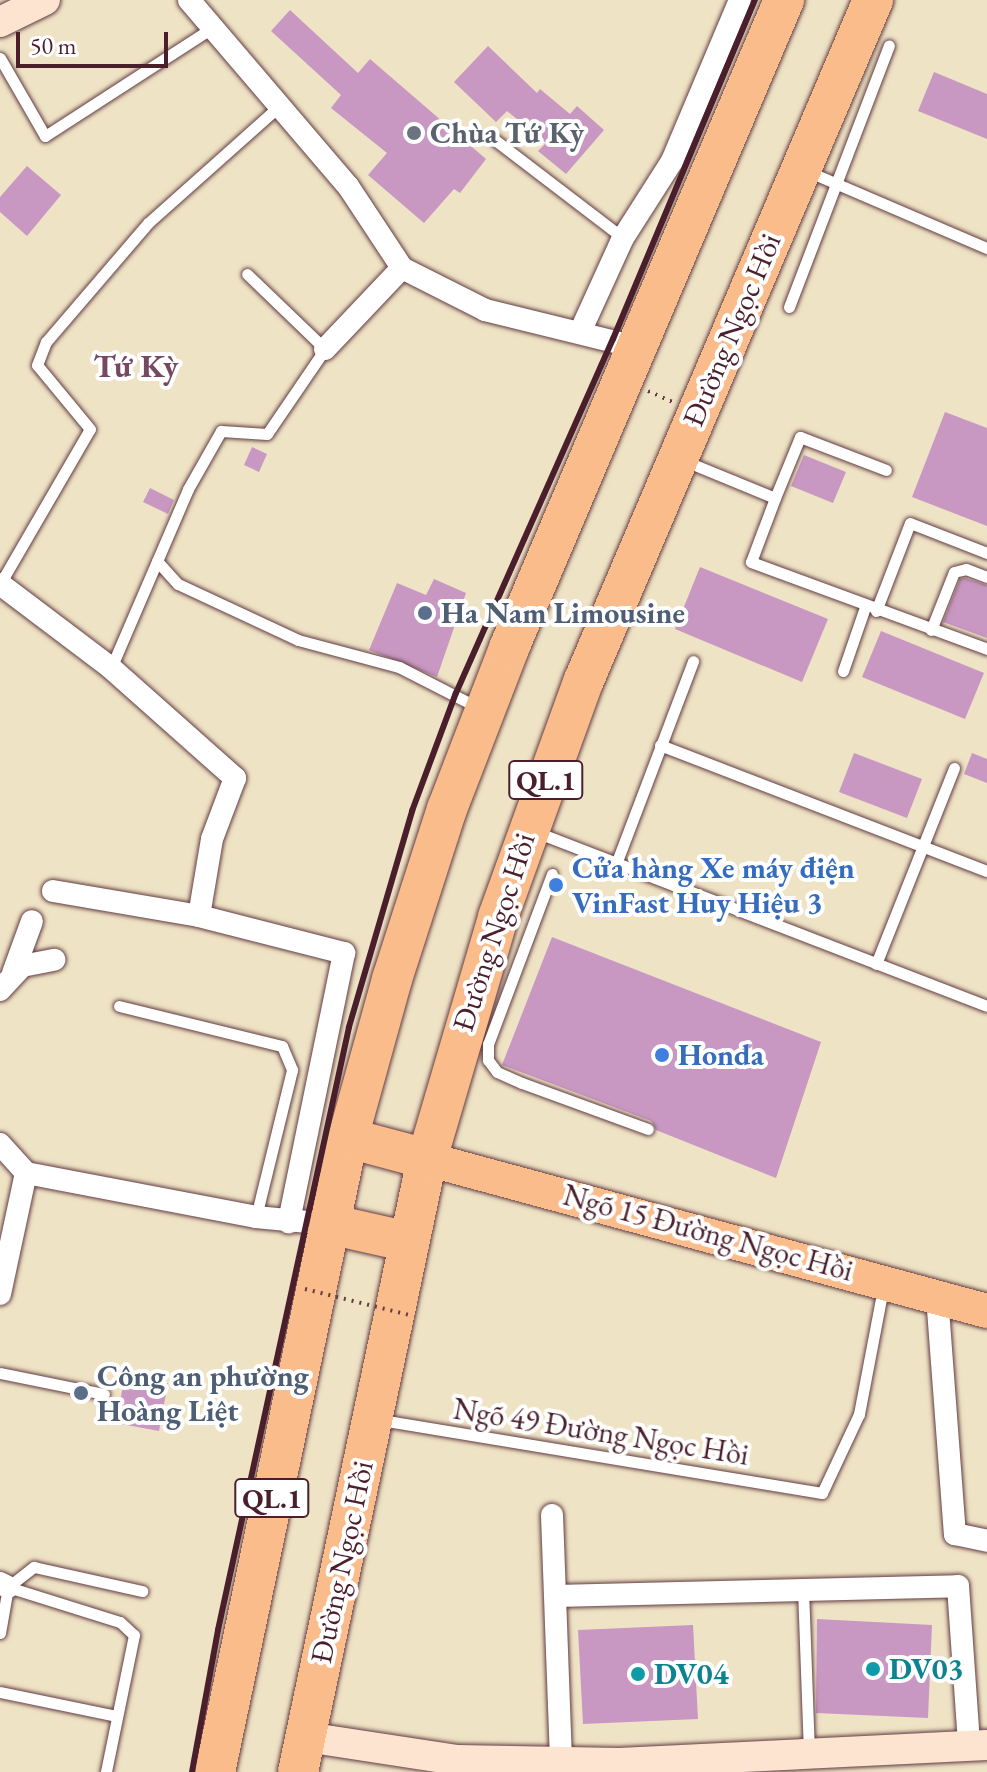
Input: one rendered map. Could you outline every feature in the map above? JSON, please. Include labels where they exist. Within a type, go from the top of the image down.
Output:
[{"type":"highway","name":"QL.1","points":[[215,1772],[348,1138],[392,979],[484,712],[784,0]]},
{"type":"highway","name":"Đường Ngọc Hồi","points":[[302,1755],[427,1159],[514,924],[528,829],[697,412],[817,176],[873,0]]},
{"type":"highway","points":[[348,1138],[427,1159]]},
{"type":"highway","points":[[329,1224],[409,1242]]},
{"type":"main road","name":"Ngõ 15 Đường Ngọc Hồi","points":[[427,1159],[987,1311]]},
{"type":"street","points":[[0,22],[45,0]]},
{"type":"street","points":[[189,0],[277,108],[348,186],[402,268],[485,310],[581,330],[629,363]]},
{"type":"street","points":[[581,330],[623,238],[672,161],[740,0]]},
{"type":"street","points":[[325,349],[402,268]]},
{"type":"street","points":[[0,584],[111,668],[235,778],[212,839],[199,916]]},
{"type":"street","points":[[53,891],[199,916],[344,953],[289,1222]]},
{"type":"street","points":[[8,978],[32,921]]},
{"type":"street","points":[[8,978],[54,960]]},
{"type":"street","points":[[0,1144],[26,1173],[256,1217],[329,1224]]},
{"type":"street","points":[[0,1294],[26,1173]]},
{"type":"street","points":[[937,1296],[955,1534],[987,1541]]},
{"type":"street","points":[[552,1515],[561,1762]]},
{"type":"street","points":[[302,1755],[561,1762],[809,1755],[862,1762],[978,1743],[958,1586],[556,1596]]},
{"type":"lane","points":[[0,58],[45,136],[212,28]]},
{"type":"lane","points":[[789,307],[817,176],[889,45]]},
{"type":"lane","points":[[0,584],[90,429],[37,365],[46,342],[148,223],[277,108]]},
{"type":"lane","points":[[491,137],[623,238]]},
{"type":"lane","points":[[817,176],[987,248]]},
{"type":"lane","points":[[111,668],[157,561],[221,431],[267,434],[325,349],[247,274]]},
{"type":"lane","points":[[886,470],[800,437],[751,562],[870,609],[987,649]]},
{"type":"lane","points":[[677,458],[775,498]]},
{"type":"lane","points":[[843,671],[910,523],[987,553]]},
{"type":"lane","points":[[157,561],[178,584],[298,640],[399,667],[484,712]]},
{"type":"lane","points":[[931,630],[954,572],[966,569],[987,577]]},
{"type":"lane","points":[[616,864],[693,661]]},
{"type":"lane","points":[[660,745],[987,871]]},
{"type":"lane","points":[[876,964],[954,768]]},
{"type":"lane","points":[[528,829],[987,1006]]},
{"type":"lane","points":[[552,874],[514,924],[488,1044],[488,1060],[497,1072],[522,1083],[648,1129]]},
{"type":"lane","points":[[119,1006],[282,1046],[292,1070],[256,1217]]},
{"type":"lane","name":"Ngõ 49 Đường Ngọc Hồi","points":[[372,1419],[822,1493],[859,1414],[884,1281]]},
{"type":"lane","points":[[0,1373],[104,1394]]},
{"type":"lane","points":[[4,1585],[34,1567],[142,1591]]},
{"type":"lane","points":[[0,1633],[4,1585]]},
{"type":"lane","points":[[4,1585],[120,1622],[134,1635],[106,1772]]},
{"type":"lane","points":[[803,1589],[809,1755]]},
{"type":"lane","points":[[0,1692],[117,1716]]},
{"type":"path","points":[[629,363],[697,412]]},
{"type":"path","points":[[305,1289],[409,1315]]},
{"type":"building","name":"Chùa Tứ Kỳ","points":[[290,10],[358,73],[370,59],[486,159],[460,193],[454,189],[424,223],[368,175],[387,153],[331,108],[341,95],[271,31]]},
{"type":"building","points":[[488,46],[537,93],[540,89],[570,114],[577,106],[604,130],[566,174],[538,151],[546,143],[507,111],[496,122],[454,82]]},
{"type":"building","points":[[934,72],[987,94],[987,139],[918,111]]},
{"type":"building","points":[[27,166],[61,195],[27,236],[0,212],[0,197]]},
{"type":"building","points":[[945,412],[987,428],[987,526],[912,497]]},
{"type":"building","points":[[252,447],[267,454],[259,472],[244,465]]},
{"type":"building","points":[[804,455],[846,472],[833,503],[791,486]]},
{"type":"building","points":[[150,488],[174,500],[168,514],[143,502]]},
{"type":"building","points":[[700,567],[828,619],[802,682],[675,629]]},
{"type":"building","points":[[434,579],[466,593],[437,677],[369,650],[397,583],[426,595]]},
{"type":"building","points":[[960,579],[987,585],[987,638],[943,622]]},
{"type":"building","points":[[881,631],[984,673],[965,719],[862,677]]},
{"type":"building","points":[[854,753],[922,779],[907,818],[839,792]]},
{"type":"building","points":[[972,753],[987,759],[987,783],[964,774]]},
{"type":"building","name":"Honda","points":[[552,937],[821,1042],[776,1178],[656,1130],[651,1121],[502,1065]]},
{"type":"building","points":[[125,1375],[168,1383],[159,1431],[116,1423]]},
{"type":"building","name":"DV03","points":[[817,1619],[932,1625],[928,1718],[816,1713]]},
{"type":"building","name":"DV04","points":[[693,1625],[698,1719],[583,1724],[578,1630]]},
{"type":"railway","points":[[192,1772],[218,1630],[349,1027],[412,811],[456,693],[613,339],[755,0]]},
{"type":"place","name":"Chùa Tứ Kỳ","points":[[414,133]]},
{"type":"place","name":"Ha Nam Limousine","points":[[425,613]]},
{"type":"place","name":"Cửa hàng Xe máy điện VinFast Huy Hiệu 3","points":[[556,885]]},
{"type":"place","name":"Honda","points":[[662,1055]]},
{"type":"place","name":"Công an phường Hoàng Liệt","points":[[81,1393]]},
{"type":"place","name":"DV03","points":[[873,1669]]},
{"type":"place","name":"DV04","points":[[638,1674]]},
{"type":"district","name":"Tứ Kỳ","points":[[136,366]]}]
